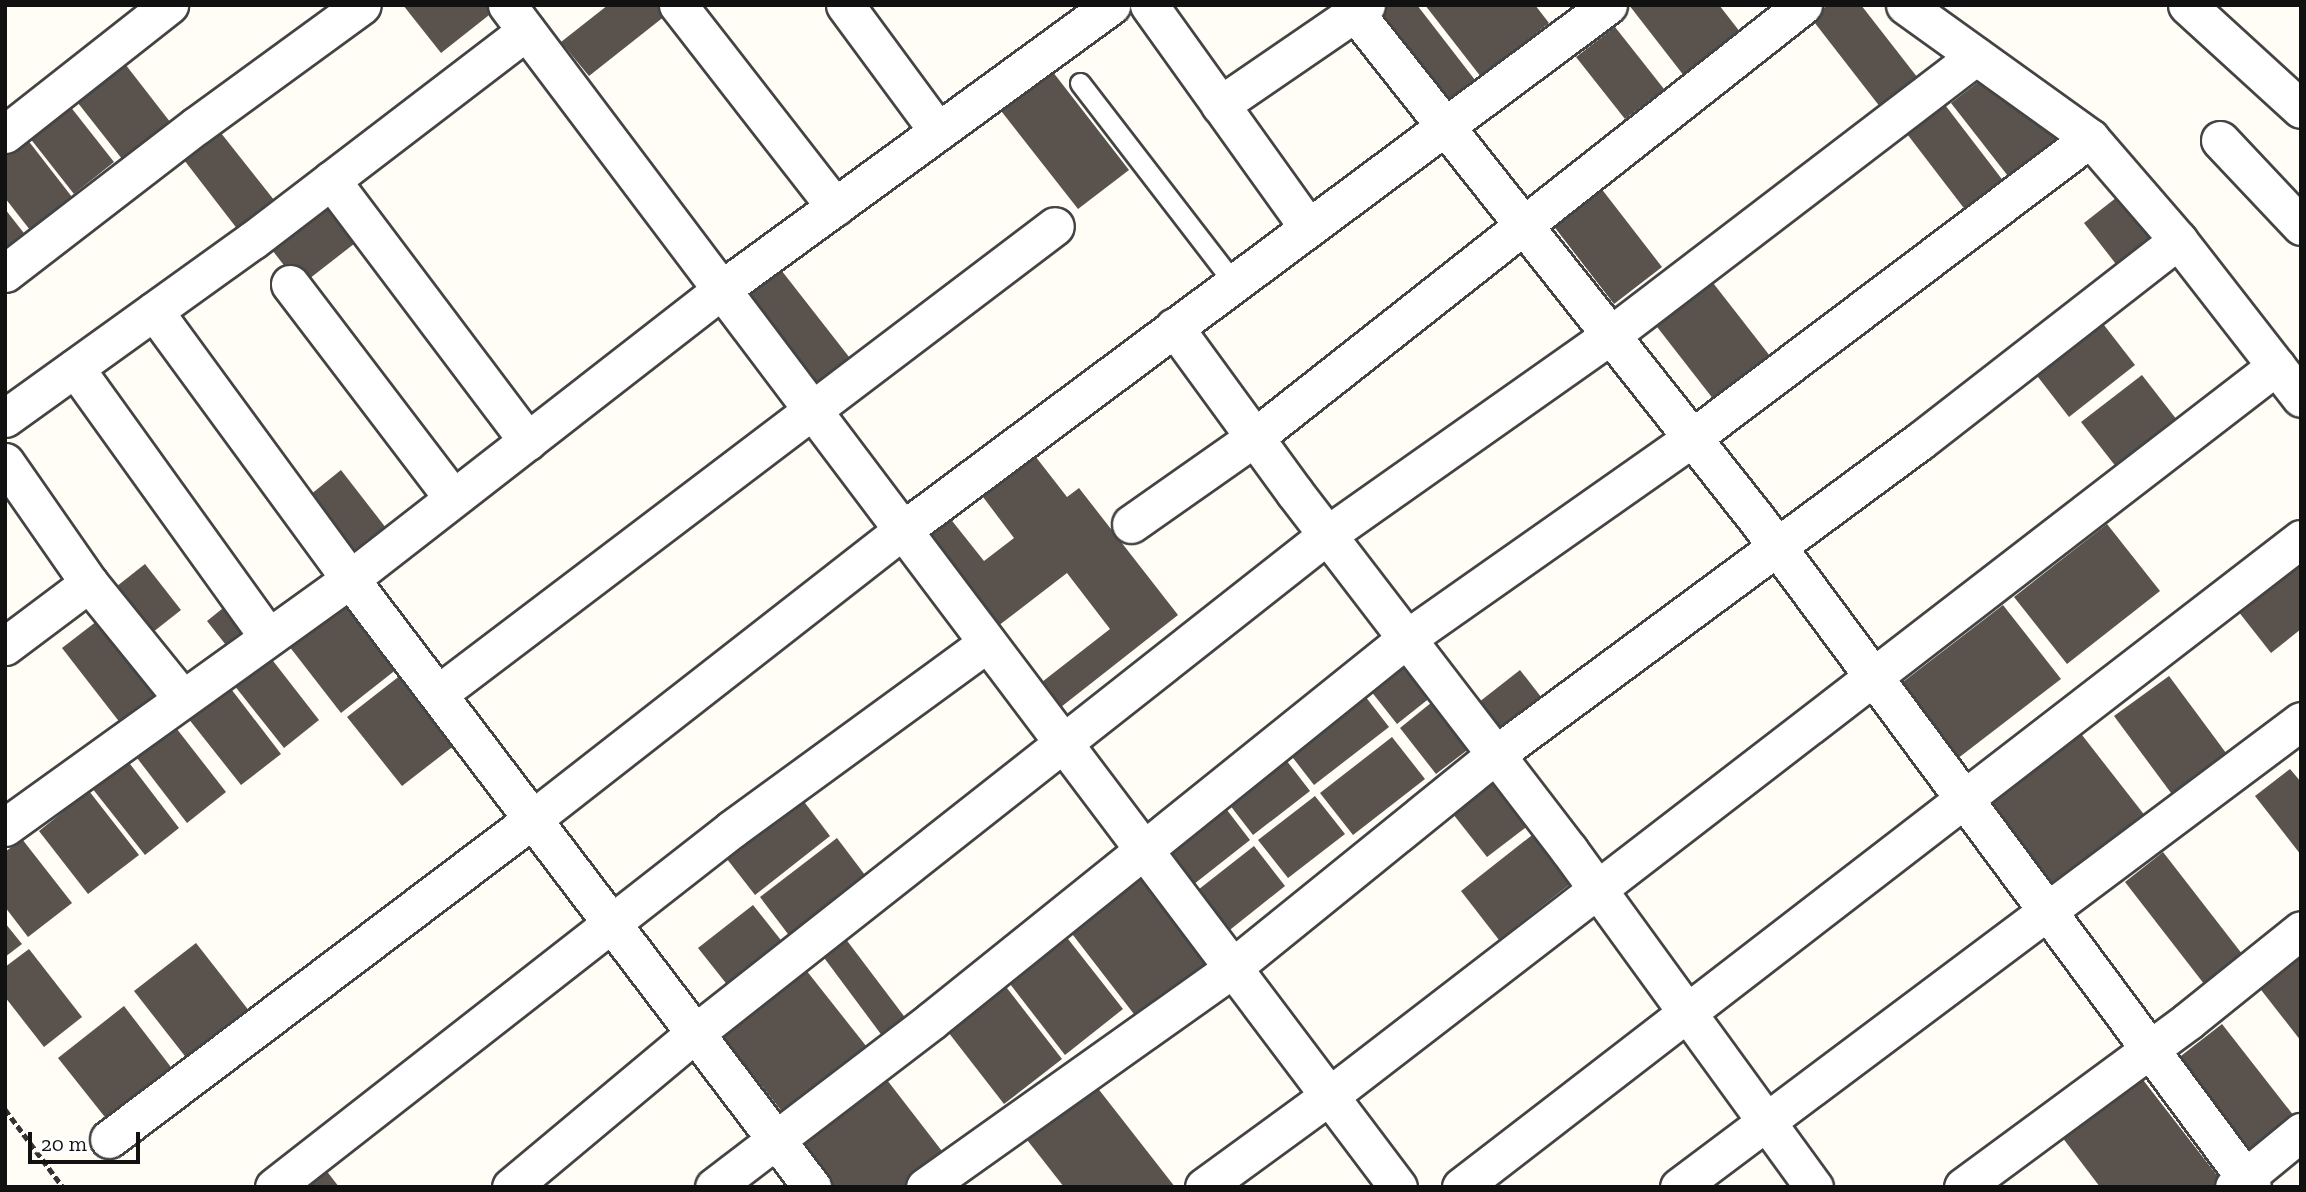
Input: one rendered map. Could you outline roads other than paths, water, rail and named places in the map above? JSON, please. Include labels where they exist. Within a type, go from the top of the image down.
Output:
[{"type":"street","points":[[5,134],[169,5]]},
{"type":"street","points":[[5,273],[196,125],[362,5]]},
{"type":"street","points":[[678,5],[835,207]]},
{"type":"street","points":[[5,827],[350,579],[722,289],[1112,5]]},
{"type":"street","points":[[1149,5],[1307,226]]},
{"type":"street","points":[[109,1139],[534,818],[903,530],[1307,226],[1608,5]]},
{"type":"street","points":[[1131,524],[1255,437],[1803,5]]},
{"type":"street","points":[[1905,5],[2090,138],[2178,240],[2301,398]]},
{"type":"street","points":[[2187,5],[2301,110]]},
{"type":"street","points":[[851,7],[938,131]]},
{"type":"street","points":[[1220,105],[1356,8],[1445,127],[1778,548],[2149,1050],[2244,1184],[2301,1132]]},
{"type":"street","points":[[5,418],[331,180],[517,18],[1230,969],[1331,1094],[1398,1187]]},
{"type":"street","points":[[511,1187],[694,1034],[1064,745],[1327,535],[1611,335],[1976,56]]},
{"type":"street","points":[[714,1187],[1406,639],[1692,438],[2090,138]]},
{"type":"street","points":[[2220,140],[2301,226]]},
{"type":"street","points":[[331,180],[528,440]]},
{"type":"street","points":[[438,694],[1055,226]]},
{"type":"street","points":[[925,1187],[1230,969],[1495,755],[1778,548],[2178,240]]},
{"type":"street","points":[[290,285],[453,498]]},
{"type":"street","points":[[154,311],[350,579],[534,818],[774,1142],[812,1187]]},
{"type":"street","points":[[1174,327],[1327,535],[1598,889],[1685,1013],[1814,1187]]},
{"type":"street","points":[[1204,1187],[1331,1094],[2276,366]]},
{"type":"street","points":[[75,368],[268,637]]},
{"type":"street","points":[[9,474],[89,583],[183,698]]},
{"type":"street","points":[[1461,1187],[1965,801],[2064,718],[2301,539]]},
{"type":"street","points":[[5,646],[89,583]]},
{"type":"street","points":[[274,1187],[732,829],[987,643]]},
{"type":"street","points":[[1679,1187],[2301,722]]},
{"type":"street","points":[[1963,1187],[2149,1050],[2301,930]]},
{"type":"lane","points":[[1080,83],[1233,282]]}]
